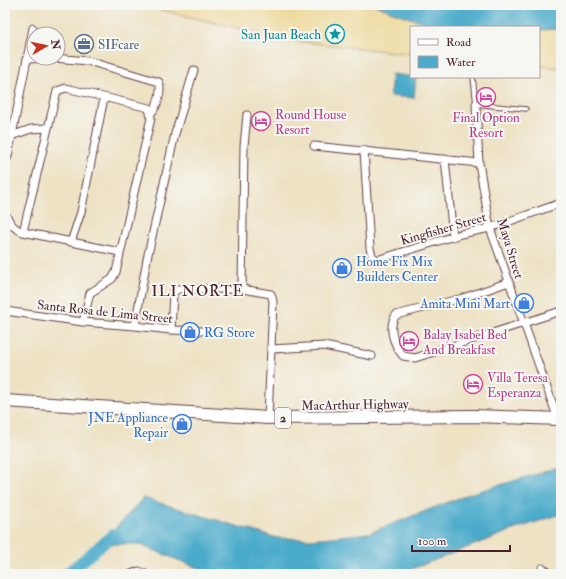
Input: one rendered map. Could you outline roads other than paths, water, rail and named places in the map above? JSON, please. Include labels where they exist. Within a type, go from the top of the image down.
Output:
[{"type":"highway","name":"MacArthur Highway","points":[[5,401],[268,418],[473,416],[559,419]]},
{"type":"street","points":[[66,59],[88,61],[159,82],[160,86],[157,105],[151,113],[116,272],[112,279],[90,292],[83,322]]},
{"type":"street","points":[[6,159],[26,66]]},
{"type":"street","points":[[135,326],[146,265],[176,134],[194,70]]},
{"type":"street","points":[[22,232],[54,98],[57,91],[61,88],[66,88],[146,107],[149,108],[151,113]]},
{"type":"street","points":[[71,242],[81,212],[104,98]]},
{"type":"street","name":"Maya Street","points":[[476,104],[479,163],[490,228],[559,419]]},
{"type":"street","points":[[242,289],[244,146],[247,115]]},
{"type":"street","points":[[11,136],[31,129],[47,128]]},
{"type":"street","points":[[314,146],[479,163]]},
{"type":"street","name":"Kingfisher Street","points":[[364,150],[370,248],[372,256],[377,260],[453,237],[490,228],[561,203]]},
{"type":"street","points":[[445,159],[453,237]]},
{"type":"street","points":[[5,214],[10,225],[22,232],[120,252]]},
{"type":"street","points":[[509,282],[463,298],[396,316],[392,327],[396,346],[403,356],[415,358],[561,311]]},
{"type":"street","points":[[171,330],[173,293],[178,289],[242,289],[268,293],[272,297],[272,349],[268,418]]},
{"type":"street","name":"Santa Rosa de Lima Street","points":[[5,311],[83,322],[171,330],[203,331]]},
{"type":"street","points":[[272,349],[324,346],[372,356]]},
{"type":"street","points":[[542,568],[552,574]]},
{"type":"street","points":[[131,574],[139,571],[145,574]]},
{"type":"lane","name":"Maya Street","points":[[473,78],[476,104]]},
{"type":"lane","points":[[476,104],[526,109]]},
{"type":"water","points":[[375,5],[561,5],[561,29],[540,30],[540,26],[440,25],[399,14]]},
{"type":"water","points":[[392,74],[416,78],[414,98],[390,96]]},
{"type":"water","points":[[561,467],[561,514],[518,528],[399,574],[213,574],[138,544],[101,544],[143,498],[277,538],[311,539],[369,533],[469,494]]},
{"type":"waterway","points":[[67,574],[113,535]]},
{"type":"place","name":"San Juan Beach","points":[[335,34]]},
{"type":"place","name":"SIFcare","points":[[84,44]]},
{"type":"place","name":"Final Option Resort","points":[[486,97]]},
{"type":"place","name":"Round House Resort","points":[[261,121]]},
{"type":"place","name":"Home Fix Mix Builders Center","points":[[342,268]]},
{"type":"place","name":"Amita Mini Mart","points":[[524,303]]},
{"type":"place","name":"RG Store","points":[[190,332]]},
{"type":"place","name":"Balay Isabel Bed And Breakfast","points":[[409,341]]},
{"type":"place","name":"Villa Teresa Esperanza","points":[[473,384]]},
{"type":"place","name":"JNE Appliance Repair","points":[[182,424]]},
{"type":"district","name":"ILI NORTE","points":[[198,291]]}]
